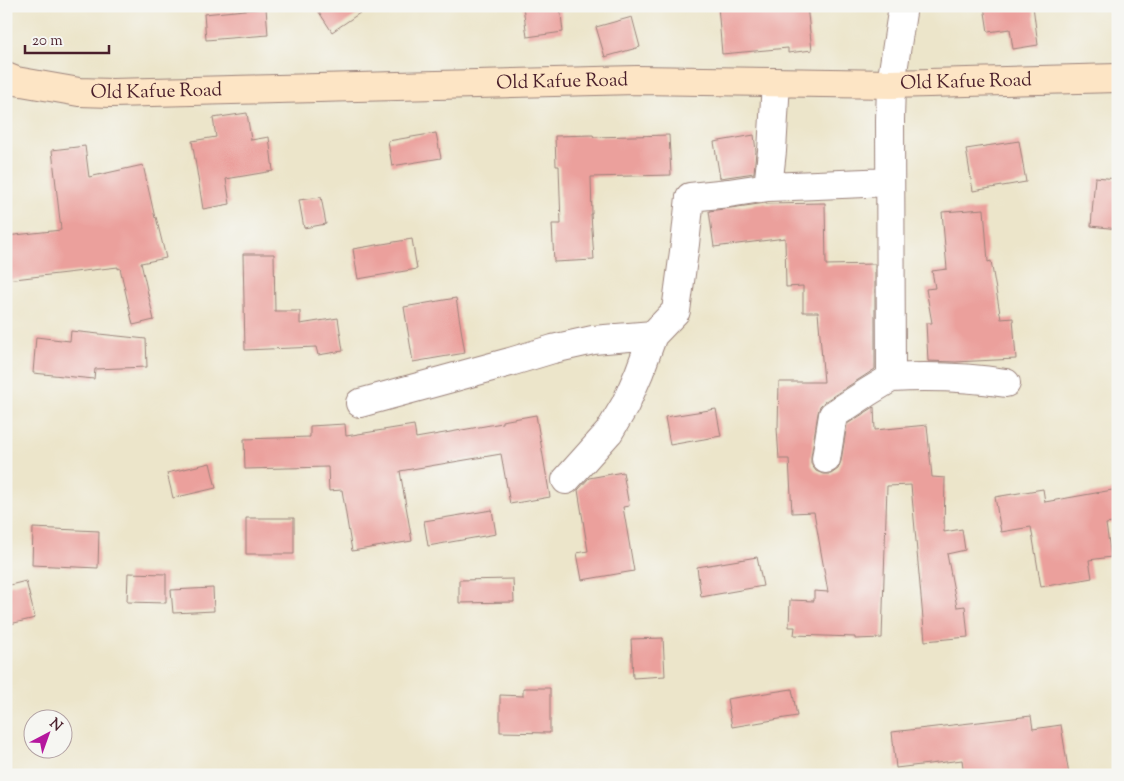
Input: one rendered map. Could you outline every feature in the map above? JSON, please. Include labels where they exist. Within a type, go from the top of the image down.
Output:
[{"type":"street","points":[[891,378],[890,120],[892,84],[903,6]]},
{"type":"street","name":"Old Kafue Road","points":[[6,77],[16,81],[79,92],[112,93],[637,80],[892,84],[1118,78]]},
{"type":"street","points":[[768,186],[776,82]]},
{"type":"street","points":[[566,480],[609,432],[625,405],[653,335],[676,311],[690,198],[768,186],[890,182]]},
{"type":"street","points":[[360,403],[553,349],[593,340],[653,335]]},
{"type":"street","points":[[826,459],[833,415],[891,378],[951,377],[1006,383]]},
{"type":"building","points":[[315,6],[370,6],[332,32]]},
{"type":"building","points":[[523,6],[560,6],[563,32],[527,37]]},
{"type":"building","points":[[718,6],[807,6],[812,50],[788,53],[788,48],[722,54]]},
{"type":"building","points":[[984,6],[1033,6],[1038,45],[1013,49],[1010,29],[988,32]]},
{"type":"building","points":[[266,8],[268,35],[206,40],[204,14]]},
{"type":"building","points":[[632,17],[640,47],[605,57],[596,27]]},
{"type":"building","points":[[247,113],[251,140],[269,137],[273,171],[226,179],[230,204],[203,209],[192,141],[216,137],[213,118]]},
{"type":"building","points":[[436,133],[441,158],[392,166],[388,141]]},
{"type":"building","points":[[593,135],[594,137],[669,135],[671,175],[591,177],[594,260],[554,262],[552,224],[561,224],[559,166],[556,166],[555,136]]},
{"type":"building","points":[[754,135],[756,151],[754,173],[720,178],[714,142]]},
{"type":"building","points":[[1019,141],[1026,182],[973,191],[966,149]]},
{"type":"building","points":[[85,146],[89,177],[143,165],[166,258],[141,263],[154,320],[133,325],[120,268],[118,269],[118,267],[6,280],[6,236],[61,230],[52,150]]},
{"type":"building","points":[[1095,177],[1118,179],[1118,229],[1091,226]]},
{"type":"building","points":[[321,197],[326,224],[304,228],[299,200]]},
{"type":"building","points":[[766,203],[825,203],[826,265],[875,264],[875,369],[820,406],[811,464],[816,471],[823,474],[831,474],[838,469],[847,424],[874,407],[875,430],[927,425],[932,477],[945,478],[944,532],[962,529],[965,550],[947,554],[957,607],[965,606],[968,637],[925,641],[911,485],[887,486],[882,638],[855,639],[855,637],[794,635],[795,627],[789,627],[790,600],[814,601],[814,591],[828,592],[814,512],[792,513],[789,459],[779,459],[777,428],[779,382],[824,382],[818,312],[803,312],[803,286],[786,287],[785,238],[714,247],[709,211]]},
{"type":"building","points":[[984,209],[988,262],[991,261],[1001,319],[1013,318],[1016,359],[955,362],[928,361],[926,323],[932,323],[926,289],[935,288],[932,271],[947,269],[942,212]]},
{"type":"building","points":[[412,239],[417,269],[358,279],[353,249]]},
{"type":"building","points":[[243,254],[274,254],[275,311],[300,311],[300,324],[338,318],[343,351],[318,355],[316,347],[245,350]]},
{"type":"building","points":[[456,298],[465,353],[413,362],[404,307]]},
{"type":"building","points":[[71,331],[146,339],[147,367],[95,369],[94,379],[33,373],[36,337],[70,341]]},
{"type":"building","points":[[716,409],[721,436],[670,445],[665,417]]},
{"type":"building","points":[[536,415],[550,497],[510,504],[501,454],[400,471],[412,541],[352,551],[342,490],[329,491],[328,467],[245,469],[244,439],[310,437],[310,426],[345,424],[346,436],[414,425],[416,438]]},
{"type":"building","points":[[210,463],[216,488],[173,498],[167,473]]},
{"type":"building","points":[[623,472],[629,506],[623,507],[634,571],[582,580],[577,553],[588,551],[578,490],[589,478]]},
{"type":"building","points":[[1043,489],[1045,502],[1118,489],[1118,522],[1106,524],[1111,557],[1089,560],[1092,578],[1041,587],[1031,527],[1001,532],[995,497]]},
{"type":"building","points":[[492,510],[496,534],[428,546],[424,521]]},
{"type":"building","points":[[246,518],[294,518],[294,554],[246,554]]},
{"type":"building","points":[[33,528],[99,531],[98,568],[32,565]]},
{"type":"building","points":[[757,557],[763,586],[701,597],[697,567]]},
{"type":"building","points":[[128,573],[166,574],[166,603],[127,602]]},
{"type":"building","points":[[513,579],[514,602],[459,603],[459,580]]},
{"type":"building","points":[[26,581],[35,618],[6,625],[6,586]]},
{"type":"building","points":[[213,588],[214,611],[173,613],[171,590]]},
{"type":"building","points":[[663,638],[665,676],[633,678],[631,639]]},
{"type":"building","points":[[523,688],[550,688],[550,733],[500,732],[500,695],[523,696]]},
{"type":"building","points":[[792,689],[797,716],[732,727],[727,699]]},
{"type":"building","points":[[1031,716],[1033,729],[1061,725],[1069,775],[964,775],[962,760],[896,768],[892,732]]}]
